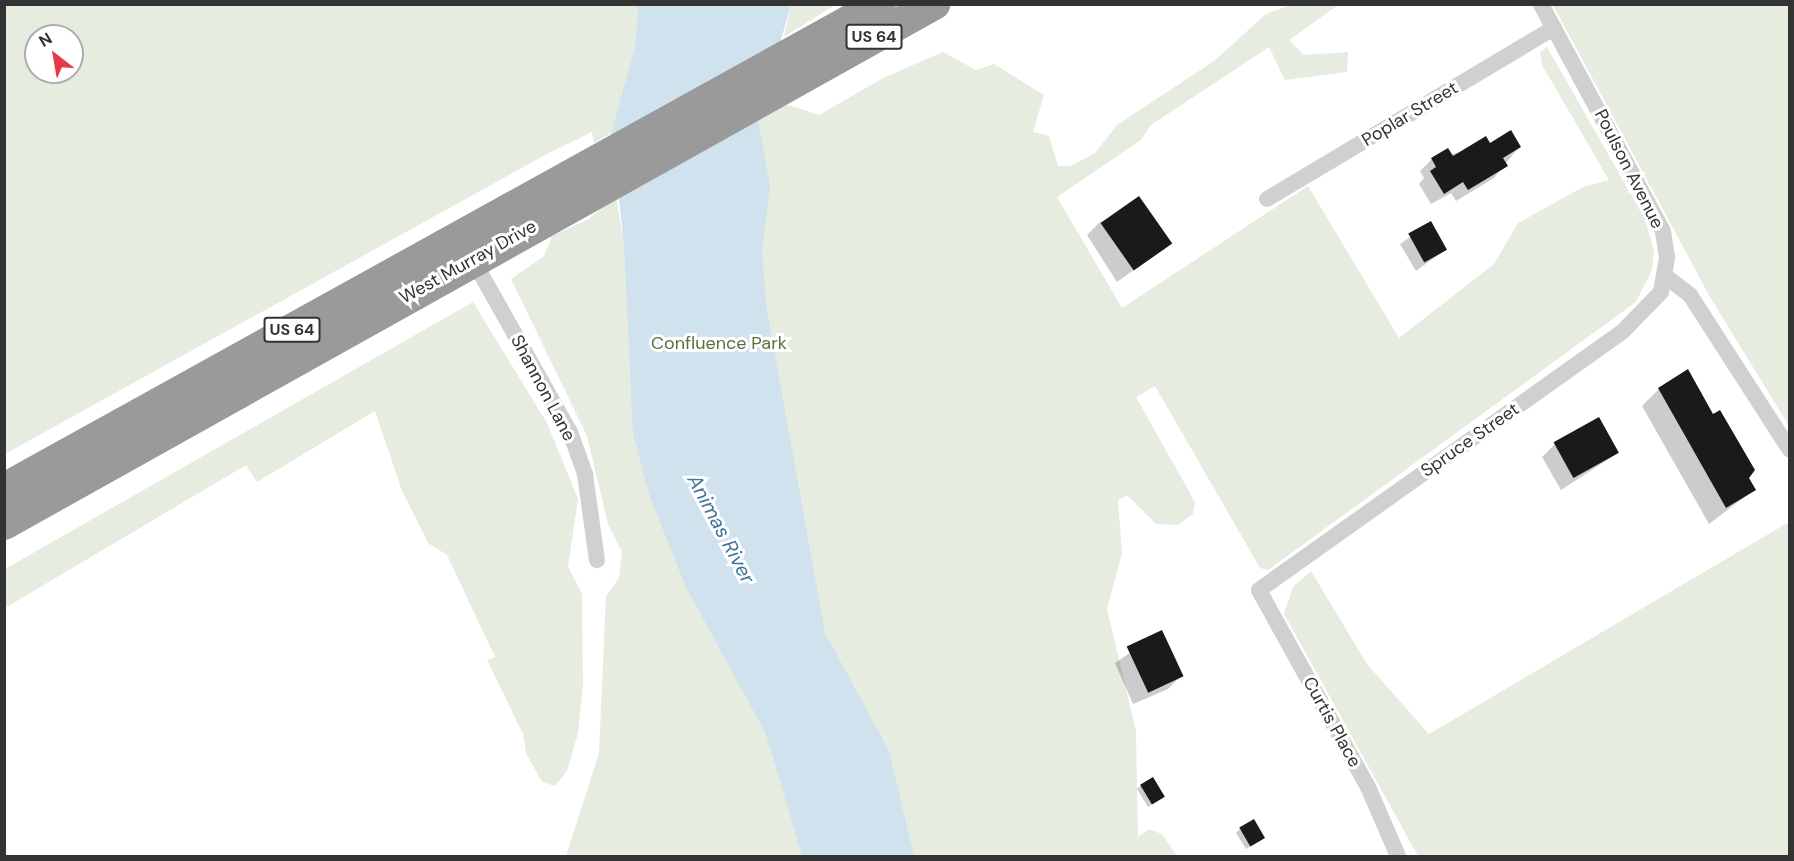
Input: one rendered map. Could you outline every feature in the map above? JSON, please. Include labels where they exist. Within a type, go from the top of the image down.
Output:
[{"type":"highway","name":"West Murray Drive","points":[[4,489],[880,4]]},
{"type":"highway","name":"West Murray Drive","points":[[4,524],[934,4]]},
{"type":"street","name":"Poulson Avenue","points":[[1541,4],[1654,210],[1666,248],[1665,276]]},
{"type":"street","name":"Poplar Street","points":[[1267,199],[1554,28]]},
{"type":"street","name":"Shannon Lane","points":[[473,260],[570,432],[585,474],[597,560]]},
{"type":"street","points":[[1665,276],[1690,295],[1790,450]]},
{"type":"street","name":"Spruce Street","points":[[1259,590],[1623,331],[1653,304],[1665,276]]},
{"type":"street","name":"Curtis Place","points":[[1259,590],[1368,787],[1398,856]]},
{"type":"green space","name":"Confluence Park","points":[[1294,4],[1338,5],[1289,40],[1304,55],[1348,52],[1347,72],[1285,80],[1269,47],[1151,125],[1141,140],[1057,197],[1122,308],[1308,186],[1399,338],[1494,264],[1518,223],[1583,187],[1609,180],[1542,65],[1540,52],[1547,47],[1645,219],[1654,251],[1652,270],[1636,302],[1268,570],[1260,568],[1155,386],[1136,397],[1195,502],[1193,514],[1178,525],[1156,524],[1127,495],[1118,500],[1122,553],[1107,609],[1136,731],[1138,837],[1149,829],[1162,834],[1177,856],[566,856],[599,753],[606,596],[619,578],[622,552],[608,524],[587,436],[511,279],[544,256],[552,236],[589,219],[616,196],[622,232],[758,119],[785,104],[819,115],[883,78],[943,52],[976,70],[994,64],[1044,95],[1033,132],[1049,136],[1058,166],[1071,166],[1095,153],[1117,125],[1214,61],[1266,14]]},
{"type":"green space","points":[[5,5],[638,5],[635,46],[611,133],[594,143],[592,132],[545,155],[5,454]]},
{"type":"green space","points":[[791,5],[835,5],[784,37]]},
{"type":"green space","points":[[1553,5],[1789,5],[1789,426],[1710,297]]},
{"type":"green space","points":[[473,302],[547,423],[578,499],[568,567],[582,593],[583,685],[578,733],[567,771],[555,786],[542,782],[526,753],[523,734],[487,660],[495,657],[447,555],[428,543],[402,491],[375,411],[257,482],[246,465],[5,608],[5,569]]},
{"type":"green space","points":[[1789,522],[1789,856],[1418,856],[1284,614],[1293,587],[1311,571],[1367,664],[1429,734]]},
{"type":"water","name":"Animas River","points":[[638,5],[791,5],[758,119],[770,186],[762,249],[766,305],[825,633],[889,751],[914,856],[802,856],[766,734],[686,587],[650,497],[633,434],[624,243],[611,133],[635,46]]},
{"type":"building","points":[[1511,130],[1521,147],[1503,158],[1508,166],[1468,190],[1463,182],[1444,194],[1430,171],[1436,167],[1431,158],[1448,148],[1453,156],[1486,136],[1490,143]]},
{"type":"building","points":[[1139,196],[1172,244],[1134,270],[1100,223]]},
{"type":"building","points":[[1431,221],[1447,250],[1424,262],[1408,234]]},
{"type":"building","points":[[1688,369],[1713,414],[1720,410],[1755,470],[1749,478],[1756,490],[1726,508],[1658,388]]},
{"type":"building","points":[[1599,417],[1619,453],[1573,478],[1554,442]]},
{"type":"building","points":[[1162,630],[1184,676],[1148,693],[1127,646]]},
{"type":"building","points":[[1153,777],[1165,797],[1152,804],[1140,785]]},
{"type":"building","points":[[1254,819],[1265,838],[1250,847],[1239,828]]}]
